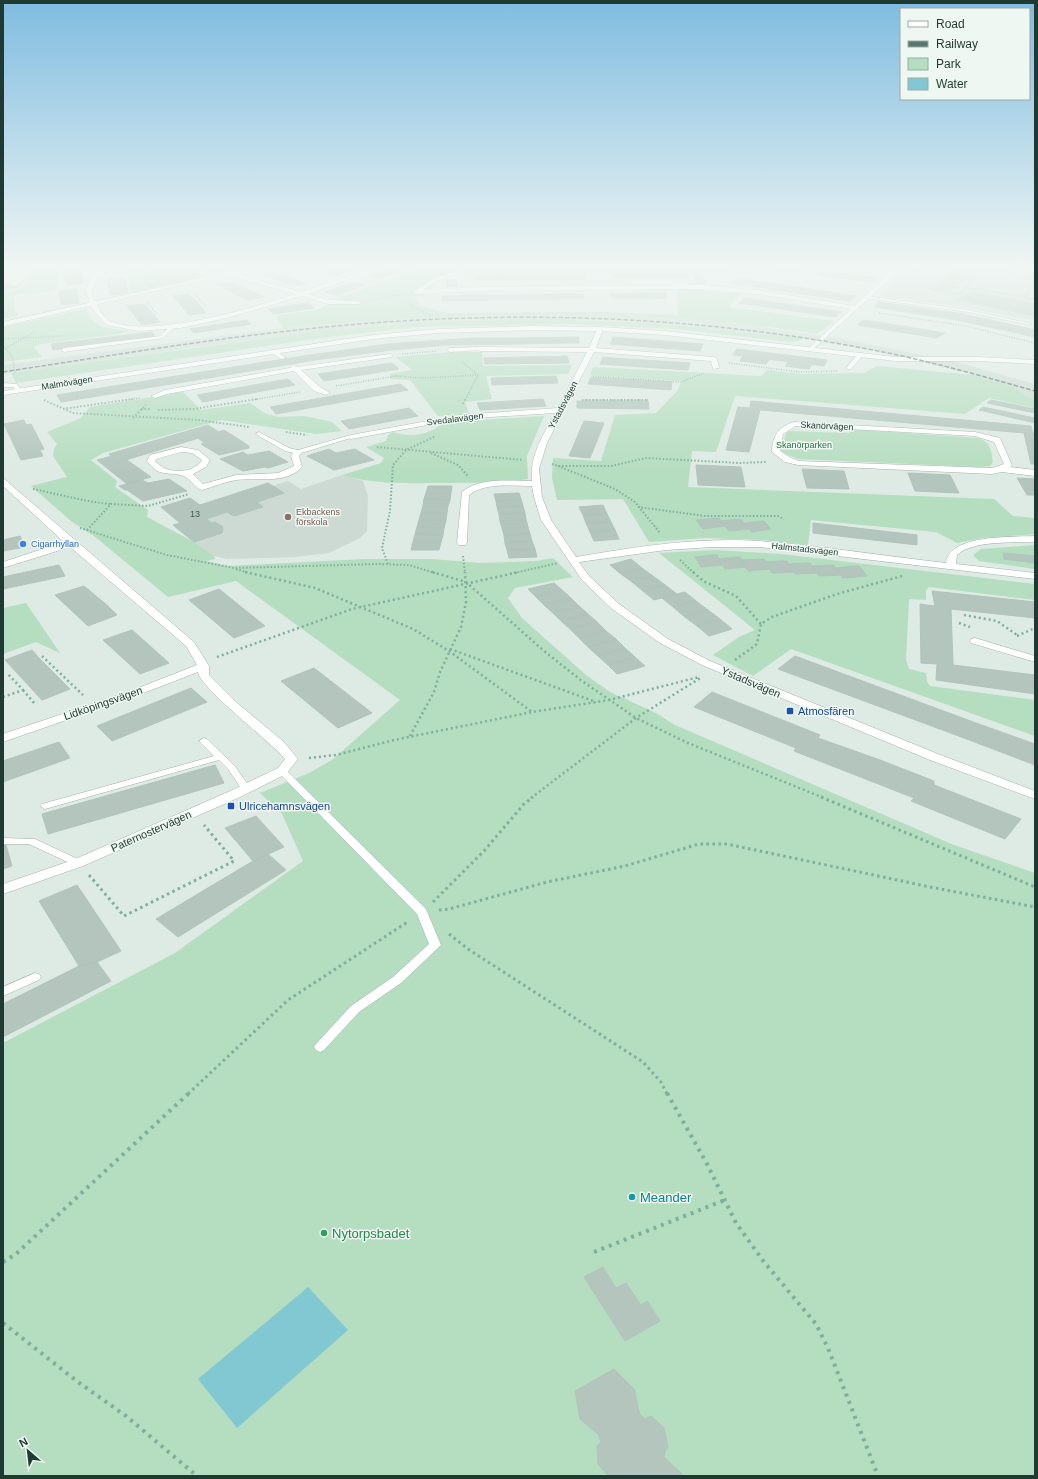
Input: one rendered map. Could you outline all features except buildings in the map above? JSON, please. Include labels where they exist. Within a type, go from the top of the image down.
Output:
[{"type":"street","name":"Malmövägen","points":[[3,393],[17,388],[32,388],[273,350],[380,337]]},
{"type":"street","name":"Ystadsvägen","points":[[597,337],[579,375],[543,443],[536,461],[535,469],[538,497],[546,520],[585,578],[615,606],[664,641],[722,670],[934,757],[1035,795]]},
{"type":"street","name":"Malmövägen","points":[[711,337],[812,349],[826,354],[860,357],[911,360],[977,359],[1035,362]]},
{"type":"street","points":[[812,349],[825,337]]},
{"type":"street","points":[[480,350],[592,349],[714,358],[715,365]]},
{"type":"street","points":[[273,350],[283,358]]},
{"type":"street","points":[[155,396],[165,392],[292,367],[390,356]]},
{"type":"street","name":"Malmövägen","points":[[860,357],[922,367]]},
{"type":"street","points":[[292,367],[317,389],[326,393]]},
{"type":"street","points":[[984,367],[1035,369]]},
{"type":"street","name":"Svedalavägen","points":[[351,437],[460,417],[560,410]]},
{"type":"street","name":"Skanörvägen","points":[[776,452],[776,444],[782,429],[786,425],[794,424],[975,434],[997,440],[1008,465],[1002,469]]},
{"type":"street","points":[[187,474],[203,465],[206,460],[202,454],[194,451],[182,450],[154,457],[151,460],[160,470],[187,474],[202,487],[241,476],[273,477],[293,471],[298,467],[295,456],[298,452]]},
{"type":"street","points":[[776,452],[788,460],[798,463],[992,471],[1002,469],[1035,472]]},
{"type":"street","points":[[3,481],[57,531],[190,644],[201,664],[204,676],[216,689],[280,745],[292,759]]},
{"type":"street","points":[[462,543],[465,494],[472,488],[536,483]]},
{"type":"street","points":[[950,566],[950,559],[956,551],[966,545],[1035,539]]},
{"type":"street","points":[[3,565],[71,543]]},
{"type":"street","name":"Halmstadsvägen","points":[[574,560],[656,548],[730,543],[799,548],[1035,576]]},
{"type":"street","points":[[975,641],[1035,658]]},
{"type":"street","name":"Lidköpingsvägen","points":[[3,738],[95,707],[201,664]]},
{"type":"street","name":"Paternostervägen","points":[[3,889],[78,863],[246,789],[282,770],[292,759]]},
{"type":"lane","points":[[64,350],[163,337]]},
{"type":"lane","points":[[450,350],[480,350]]},
{"type":"lane","points":[[850,368],[860,357]]},
{"type":"lane","points":[[3,385],[17,388]]},
{"type":"lane","points":[[258,434],[287,450],[298,452],[351,437]]},
{"type":"lane","points":[[204,741],[231,767],[246,789]]},
{"type":"lane","points":[[46,806],[220,757]]},
{"type":"lane","points":[[282,770],[422,912],[436,945],[397,980],[355,1009],[320,1047]]},
{"type":"lane","points":[[3,841],[31,842],[78,863]]},
{"type":"lane","points":[[3,992],[35,977]]},
{"type":"path","points":[[1008,337],[1035,344]]},
{"type":"path","points":[[3,345],[12,357],[17,388]]},
{"type":"path","points":[[390,356],[450,350]]},
{"type":"path","points":[[579,375],[681,382],[715,365],[800,372],[844,370],[850,368]]},
{"type":"path","points":[[32,388],[37,395],[47,403],[73,413],[133,418],[198,420],[249,427]]},
{"type":"path","points":[[63,409],[155,396]]},
{"type":"path","points":[[133,418],[155,396]]},
{"type":"path","points":[[566,400],[648,400]]},
{"type":"path","points":[[286,432],[308,435]]},
{"type":"path","points":[[370,446],[536,461],[558,466],[612,466],[646,458],[763,462],[773,460],[776,452]]},
{"type":"path","points":[[388,564],[382,548],[390,511],[393,465],[406,450]]},
{"type":"path","points":[[428,451],[458,465],[467,472],[472,488]]},
{"type":"path","points":[[15,492],[36,489],[74,497],[88,502],[148,506],[187,494],[202,487]]},
{"type":"path","points":[[87,530],[111,504]]},
{"type":"path","points":[[638,507],[705,516],[778,516],[784,519]]},
{"type":"path","points":[[57,531],[76,526],[166,555],[234,568],[256,575],[315,588],[363,607],[418,632],[449,650],[532,712]]},
{"type":"path","points":[[410,737],[434,692],[449,650],[461,627],[466,602],[466,582],[462,543]]},
{"type":"path","points":[[201,664],[363,607],[466,582],[574,560]]},
{"type":"path","points":[[292,759],[336,755],[410,737],[532,712],[608,700],[703,676],[722,670],[757,644],[761,624],[772,617],[837,594],[906,575],[915,569],[917,563]]},
{"type":"path","points":[[234,568],[388,564],[409,565],[466,582],[544,651],[608,700],[636,718],[688,743],[913,835],[1035,887]]},
{"type":"path","points":[[964,615],[997,621],[1017,636]]},
{"type":"path","points":[[1000,648],[1007,640],[1035,628]]},
{"type":"path","points":[[449,650],[597,702]]},
{"type":"path","points":[[42,656],[95,707]]},
{"type":"path","points":[[7,673],[35,704]]},
{"type":"path","points":[[3,1262],[16,1254],[288,1000],[387,937],[422,912],[484,852],[524,804],[553,781],[596,751],[636,718],[703,676]]},
{"type":"path","points":[[3,697],[23,690]]},
{"type":"path","points":[[78,863],[124,916],[234,861],[194,812]]},
{"type":"path","points":[[422,912],[449,909],[547,882],[625,866],[699,844],[727,844],[799,858],[930,887],[1035,907]]},
{"type":"path","points":[[445,930],[468,949],[643,1062],[661,1082],[707,1164],[736,1223],[764,1262],[816,1324],[828,1348],[878,1476]]},
{"type":"path","points":[[594,1252],[725,1200]]},
{"type":"path","points":[[3,1323],[78,1382],[126,1416],[197,1476]]},
{"type":"shaded area","points":[[215,337],[277,337],[3,374],[3,365]]},
{"type":"shaded area","points":[[794,337],[831,337],[844,339],[956,362],[1035,384],[1035,399],[1027,397],[1017,388],[974,375],[885,353]]},
{"type":"shaded area","name":"Ekbackens förskola","points":[[342,475],[363,481],[368,496],[367,531],[360,538],[329,553],[294,557],[227,559],[214,556],[194,542],[222,532],[223,527],[206,519],[227,512],[234,516],[263,507],[257,502],[283,493],[272,486],[288,481],[301,489]]},
{"type":"green space","points":[[3,337],[95,337],[41,344],[34,347],[42,357],[3,362]]},
{"type":"green space","points":[[276,337],[329,337],[16,383],[11,373]]},
{"type":"green space","points":[[746,337],[804,338],[799,341],[790,342]]},
{"type":"green space","points":[[452,352],[482,352],[483,366],[572,365],[568,374],[486,376],[492,399],[465,402],[469,414],[438,416],[410,380],[390,379],[390,374],[412,370],[396,357]]},
{"type":"green space","points":[[877,366],[974,375],[1017,388],[1027,397],[1035,399],[1035,408],[989,398],[965,414],[735,396],[716,452],[692,451],[688,487],[994,499],[1013,516],[1035,518],[1035,534],[982,538],[957,543],[936,532],[811,520],[808,545],[762,540],[704,538],[649,542],[623,499],[557,500],[552,478],[553,458],[601,461],[615,415],[656,413],[677,391],[682,381],[590,375],[593,367],[761,376],[767,370],[802,374],[864,373]]},
{"type":"green space","points":[[183,392],[201,410],[250,403],[266,414],[279,417],[304,416],[332,422],[342,431],[316,434],[221,420],[103,453],[91,460],[117,481],[115,487],[148,510],[147,517],[194,542],[214,556],[215,559],[206,561],[228,566],[365,559],[432,559],[480,563],[536,561],[553,558],[573,577],[515,588],[508,598],[522,618],[586,675],[610,692],[656,713],[675,725],[954,845],[1035,873],[1035,1476],[3,1476],[3,1043],[175,953],[303,861],[282,814],[260,793],[309,773],[332,760],[400,700],[236,581],[168,597],[94,536],[71,521],[31,486],[67,477],[53,456],[54,449],[57,444],[47,432],[81,418],[90,407]]},
{"type":"green space","points":[[544,416],[527,456],[528,479],[487,482],[407,483],[381,482],[342,475],[381,463],[384,458],[366,447],[386,441],[388,435],[393,432],[416,435],[426,433],[446,422]]},
{"type":"green space","name":"Skanörparken","points":[[849,429],[978,438],[986,442],[990,447],[993,462],[990,466],[978,467],[798,459],[781,452],[786,432],[788,431],[849,433]]},
{"type":"green space","points":[[1035,545],[1035,569],[979,561],[973,555],[981,549]]},
{"type":"green space","points":[[715,550],[781,554],[1035,584],[1035,600],[929,587],[926,590],[926,600],[909,599],[906,659],[909,669],[926,673],[927,682],[930,686],[1035,700],[1035,736],[791,649],[753,676],[713,655],[739,637],[755,630],[659,553]]},
{"type":"green space","points":[[26,603],[60,653],[36,642],[3,654],[3,608]]},
{"type":"water","points":[[308,1287],[348,1330],[237,1428],[198,1379]]},
{"type":"tunnel","points":[[283,358],[290,364]]},
{"type":"railway","points":[[3,372],[240,337]]},
{"type":"railway","points":[[797,337],[825,341],[921,360],[1035,391]]},
{"type":"place","name":"Ekbackens förskola","points":[[288,517]]},
{"type":"place","name":"Cigarrhyllan","points":[[23,544]]},
{"type":"place","name":"Atmosfären","points":[[790,711]]},
{"type":"place","name":"Ulricehamnsvägen","points":[[231,806]]},
{"type":"place","name":"Meander","points":[[632,1197]]},
{"type":"place","name":"Nytorpsbadet","points":[[324,1233]]}]
